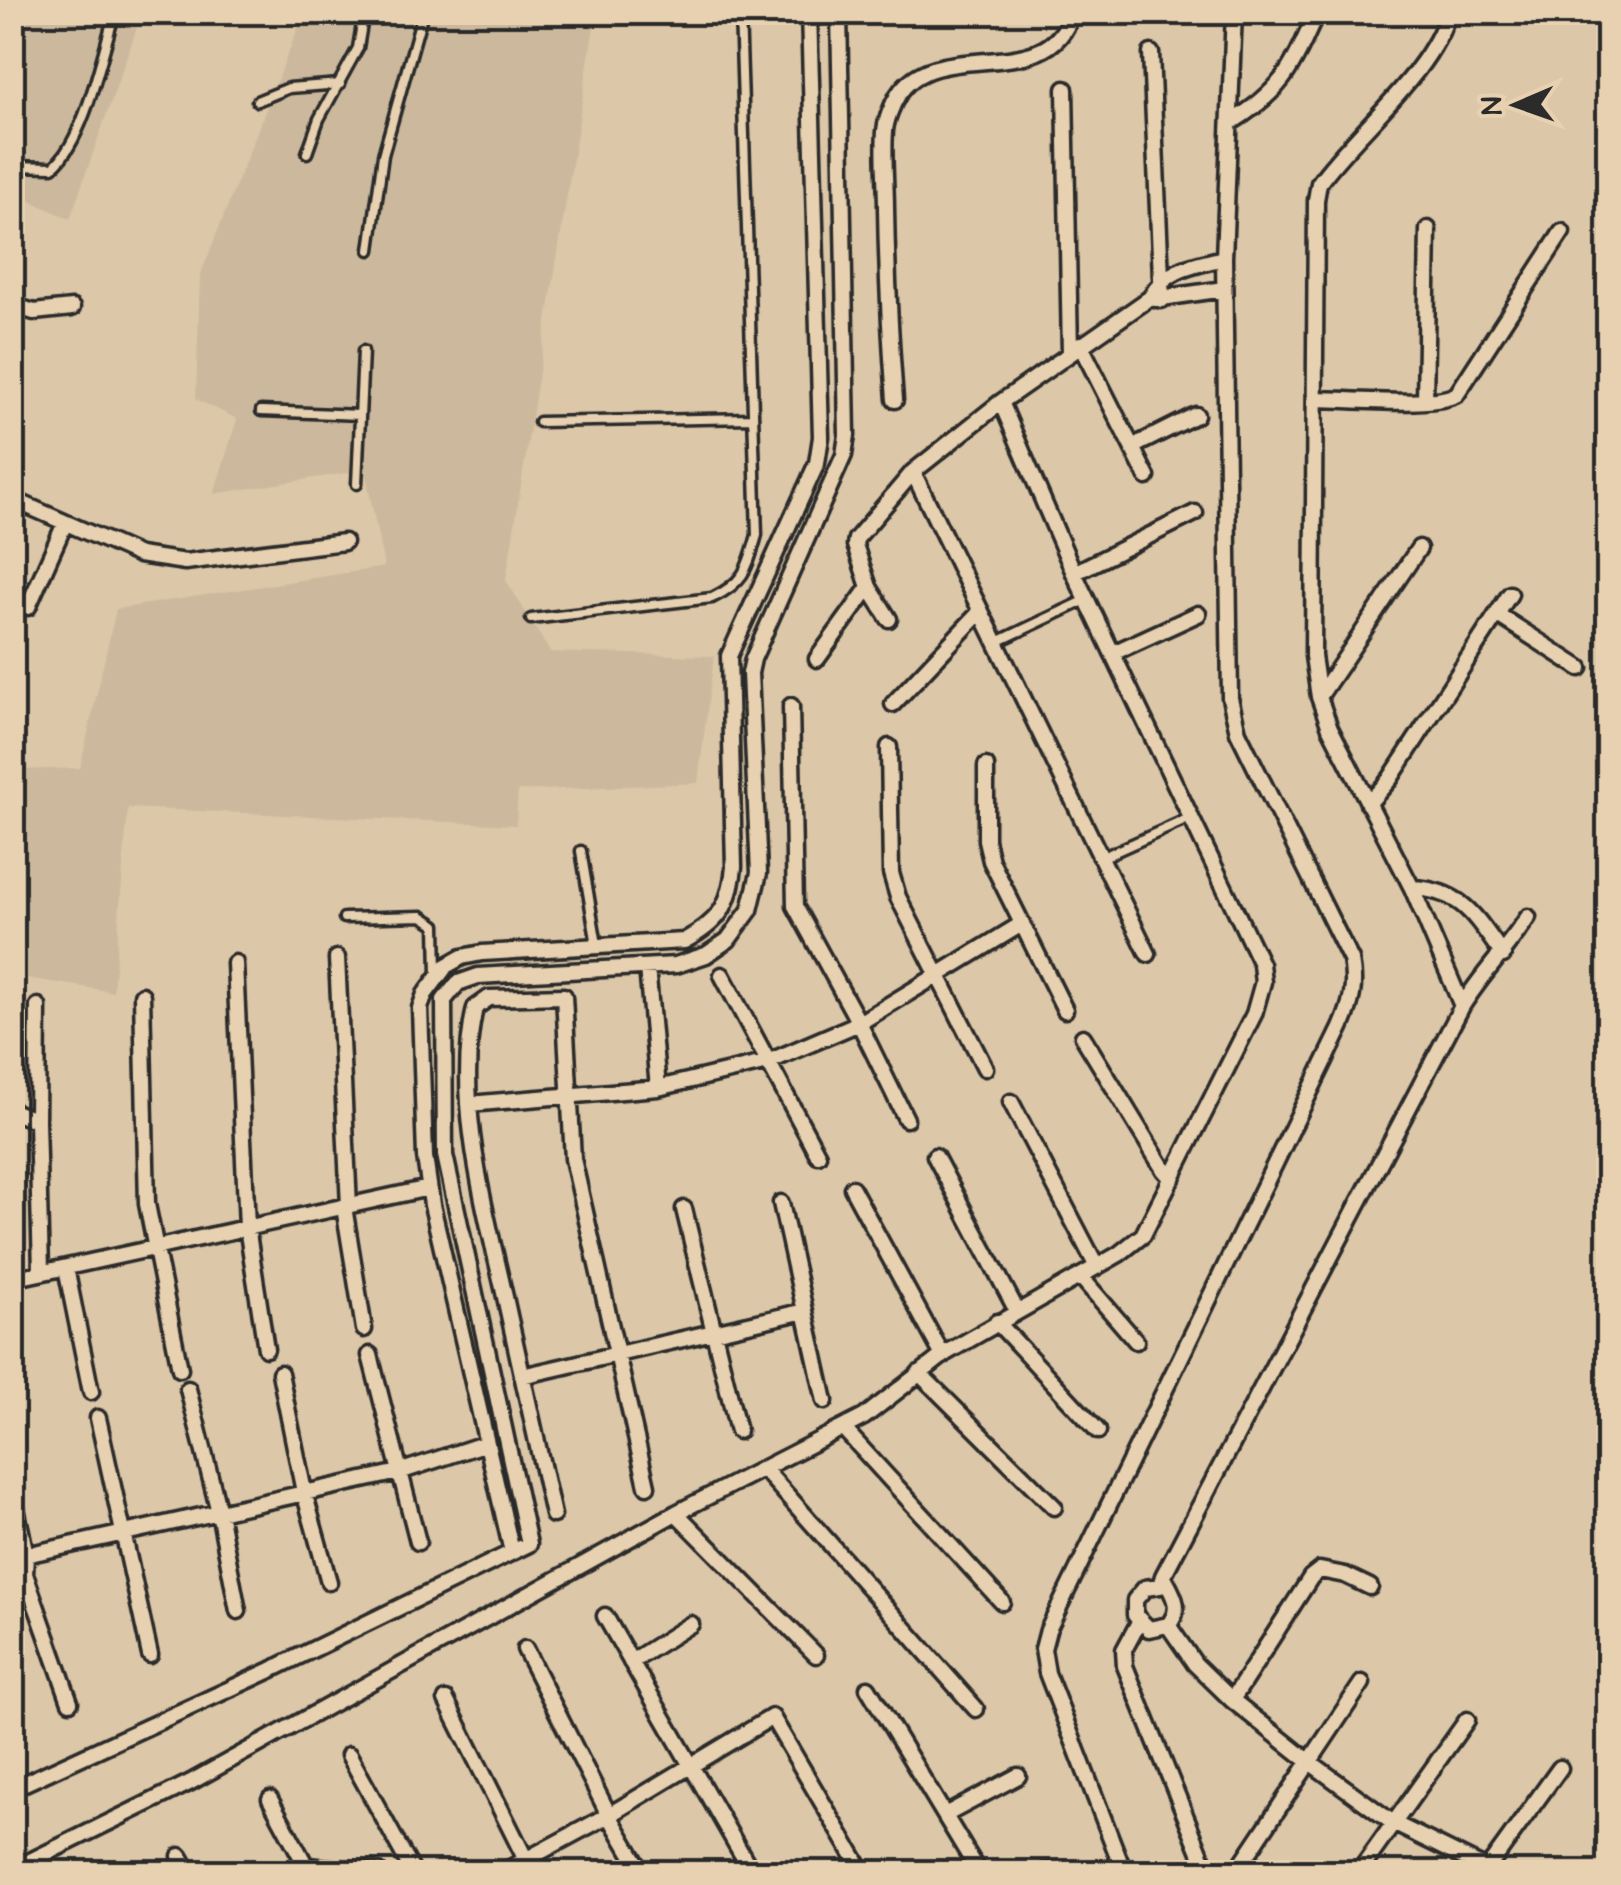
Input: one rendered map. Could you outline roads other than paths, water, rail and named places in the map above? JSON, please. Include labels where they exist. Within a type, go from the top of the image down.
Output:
[{"type":"street","points":[[512,1552],[429,1188],[420,1008],[437,976],[462,957],[482,952],[684,941],[720,914],[731,894],[734,867],[729,656],[816,463],[822,437],[809,12]]},
{"type":"street","points":[[12,1789],[272,1670],[530,1544],[445,1155],[444,1000],[458,983],[478,976],[676,965],[716,950],[739,927],[756,892],[759,874],[753,659],[844,454],[848,436],[840,12]]},
{"type":"street","points":[[895,400],[887,305],[885,127],[896,98],[908,82],[936,67],[1028,56],[1054,46],[1064,34],[1072,12]]},
{"type":"street","points":[[1124,1872],[1046,1673],[1043,1649],[1048,1630],[1341,1028],[1355,980],[1351,960],[1232,714],[1224,258],[1234,12]]},
{"type":"street","points":[[1230,123],[1263,103],[1291,69],[1317,12]]},
{"type":"street","points":[[1448,12],[1433,47],[1320,182],[1316,200],[1314,656],[1319,697],[1330,728],[1412,888],[1462,1006]]},
{"type":"street","points":[[1151,52],[1159,282],[1156,299]]},
{"type":"street","points":[[1065,89],[1075,349],[1147,477]]},
{"type":"street","points":[[1425,401],[1428,230]]},
{"type":"street","points":[[1316,399],[1425,401],[1449,399],[1457,394],[1562,232]]},
{"type":"street","points":[[1159,282],[1174,271],[1224,258]]},
{"type":"street","points":[[889,619],[869,587],[854,545],[914,472],[1075,349],[1156,299],[1224,289]]},
{"type":"street","points":[[12,305],[34,312],[72,308]]},
{"type":"street","points":[[12,1870],[191,1782],[676,1513],[843,1428],[882,1405],[943,1356],[1144,1235],[1254,1014],[1263,982],[1254,946],[1074,573],[1001,402]]},
{"type":"street","points":[[1132,447],[1196,415]]},
{"type":"street","points":[[914,472],[1148,954]]},
{"type":"street","points":[[12,499],[139,555],[185,562],[344,542]]},
{"type":"street","points":[[1074,573],[1195,513]]},
{"type":"street","points":[[28,607],[65,523]]},
{"type":"street","points":[[1319,697],[1418,548]]},
{"type":"street","points":[[817,659],[869,587]]},
{"type":"street","points":[[1368,804],[1390,780],[1510,594]]},
{"type":"street","points":[[893,704],[980,612]]},
{"type":"street","points":[[1113,653],[1198,614]]},
{"type":"street","points":[[1498,615],[1580,668]]},
{"type":"street","points":[[792,706],[796,906],[906,1119]]},
{"type":"street","points":[[889,747],[892,873],[898,897],[985,1068]]},
{"type":"street","points":[[986,766],[986,840],[991,861],[1066,1010]]},
{"type":"street","points":[[1412,888],[1446,892],[1460,902],[1503,955]]},
{"type":"street","points":[[1162,1576],[1177,1611],[1168,1626],[1150,1629],[1135,1615],[1135,1600],[1145,1588],[1160,1586],[1162,1576],[1462,1006],[1528,918]]},
{"type":"street","points":[[470,1104],[658,1088],[768,1062],[859,1023],[1020,925]]},
{"type":"street","points":[[337,958],[346,1207],[364,1329]]},
{"type":"street","points":[[235,963],[247,1227],[266,1350]]},
{"type":"street","points":[[647,967],[658,1088]]},
{"type":"street","points":[[722,975],[818,1155]]},
{"type":"street","points":[[142,995],[148,1204],[180,1368]]},
{"type":"street","points":[[553,1515],[482,1194],[470,1104],[471,1026],[475,1008],[490,998],[564,996],[573,1159],[647,1486]]},
{"type":"street","points":[[38,1006],[41,1272]]},
{"type":"street","points":[[1083,1037],[1172,1179]]},
{"type":"street","points":[[1011,1102],[1096,1267]]},
{"type":"street","points":[[12,1111],[37,1121]]},
{"type":"street","points":[[935,1156],[1017,1310]]},
{"type":"street","points":[[12,1280],[429,1188]]},
{"type":"street","points":[[852,1188],[943,1356]]},
{"type":"street","points":[[781,1202],[825,1401]]},
{"type":"street","points":[[684,1209],[738,1431]]},
{"type":"street","points":[[66,1268],[91,1392]]},
{"type":"street","points":[[1080,1276],[1136,1341]]},
{"type":"street","points":[[522,1376],[806,1311]]},
{"type":"street","points":[[997,1322],[1098,1431]]},
{"type":"street","points":[[370,1355],[418,1542]]},
{"type":"street","points":[[919,1372],[1054,1507]]},
{"type":"street","points":[[280,1373],[304,1492],[329,1582]]},
{"type":"street","points":[[188,1389],[219,1512],[238,1611]]},
{"type":"street","points":[[98,1418],[150,1655]]},
{"type":"street","points":[[843,1428],[1002,1602]]},
{"type":"street","points":[[19,1556],[399,1472],[487,1443]]},
{"type":"street","points":[[764,1468],[976,1710]]},
{"type":"street","points":[[12,1489],[19,1556],[70,1702]]},
{"type":"street","points":[[676,1513],[816,1655]]},
{"type":"street","points":[[1232,1700],[1320,1570],[1345,1575],[1370,1587]]},
{"type":"street","points":[[604,1616],[752,1872]]},
{"type":"street","points":[[1139,1622],[1124,1650],[1125,1666],[1208,1872]]},
{"type":"street","points":[[631,1662],[691,1624]]},
{"type":"street","points":[[1168,1626],[1195,1664],[1232,1700],[1311,1763],[1392,1823],[1488,1872],[1560,1768]]},
{"type":"street","points":[[525,1649],[642,1872]]},
{"type":"street","points":[[1236,1872],[1362,1683]]},
{"type":"street","points":[[868,1688],[979,1872]]},
{"type":"street","points":[[446,1700],[529,1867]]},
{"type":"street","points":[[503,1872],[529,1867],[772,1717],[863,1872]]},
{"type":"street","points":[[1359,1872],[1467,1720]]},
{"type":"street","points":[[350,1755],[413,1872]]},
{"type":"street","points":[[945,1814],[1018,1776]]},
{"type":"street","points":[[270,1800],[306,1866]]},
{"type":"street","points":[[180,1856],[190,1872]]},
{"type":"street","points":[[280,1872],[306,1866],[379,1872]]},
{"type":"lane","points":[[12,166],[53,167],[66,156],[115,12]]},
{"type":"lane","points":[[306,152],[319,118],[358,48],[364,12]]},
{"type":"lane","points":[[370,250],[384,154],[422,12]]},
{"type":"lane","points":[[531,619],[712,598],[735,587],[757,535],[740,12]]},
{"type":"lane","points":[[258,101],[289,88],[340,84]]},
{"type":"lane","points":[[356,484],[363,351]]},
{"type":"lane","points":[[261,411],[360,415]]},
{"type":"lane","points":[[538,422],[753,418]]},
{"type":"lane","points":[[995,642],[1088,600]]},
{"type":"lane","points":[[1101,858],[1190,818]]},
{"type":"lane","points":[[581,851],[598,947]]},
{"type":"lane","points":[[344,918],[430,919],[436,925],[437,976]]}]
